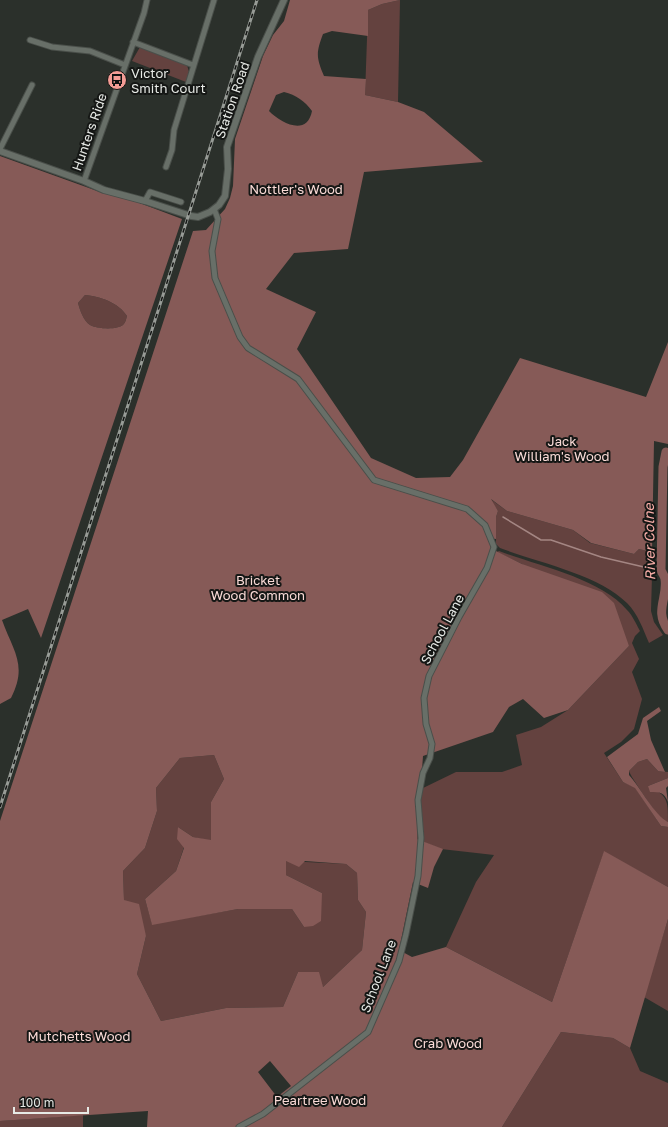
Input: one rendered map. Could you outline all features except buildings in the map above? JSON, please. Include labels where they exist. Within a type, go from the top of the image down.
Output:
[{"type":"street","name":"Hunters Ride","points":[[84,181],[133,42],[146,0]]},
{"type":"street","points":[[166,167],[172,150],[172,136],[214,0]]},
{"type":"street","name":"Station Road","points":[[214,209],[225,196],[228,169],[227,147],[236,119],[258,57],[284,0]]},
{"type":"street","points":[[30,40],[52,47],[90,51],[125,65]]},
{"type":"street","points":[[133,42],[193,65]]},
{"type":"street","points":[[32,85],[0,150],[84,181],[104,190],[195,217],[203,216],[214,209]]},
{"type":"street","points":[[145,201],[150,192],[181,202]]},
{"type":"street","name":"School Lane","points":[[214,209],[218,219],[212,251],[215,278],[240,337],[248,348],[298,379],[374,480],[467,509],[485,524],[494,547],[487,568],[459,617],[429,676],[424,698],[426,724],[432,744],[418,800],[421,838],[418,876],[399,960],[368,1032],[263,1114],[239,1127]]},
{"type":"shaded area","points":[[400,0],[398,102],[365,95],[368,10],[382,4]]},
{"type":"shaded area","points":[[140,47],[187,65],[189,72],[186,82],[132,61]]},
{"type":"shaded area","points":[[85,295],[109,301],[119,307],[127,316],[124,324],[116,328],[90,325],[84,318],[78,303]]},
{"type":"shaded area","points":[[489,498],[507,511],[573,530],[590,543],[634,554],[639,549],[648,551],[652,576],[651,611],[654,622],[663,635],[649,643],[640,622],[631,607],[615,593],[601,585],[567,570],[500,548],[496,544],[496,517],[498,511]]},
{"type":"shaded area","points":[[499,551],[585,581],[601,589],[615,599],[633,617],[640,631],[635,636],[632,643],[639,659],[632,672],[642,699],[634,729],[621,742],[604,753],[623,782],[635,787],[661,826],[668,827],[668,887],[604,852],[552,1002],[446,947],[476,882],[494,855],[441,849],[417,839],[421,789],[456,772],[502,772],[522,765],[516,735],[541,727],[568,710],[629,646],[522,564],[497,552]]},
{"type":"shaded area","points":[[214,755],[224,779],[211,802],[211,841],[193,837],[178,827],[184,847],[176,871],[145,899],[152,924],[238,909],[292,909],[304,927],[322,893],[286,875],[286,861],[346,864],[357,873],[358,900],[366,912],[362,950],[323,987],[298,972],[283,1007],[226,1008],[161,1021],[137,974],[146,936],[124,900],[123,871],[145,848],[157,811],[156,788],[180,758]]},
{"type":"shaded area","points":[[647,759],[658,771],[668,772],[668,778],[648,786],[660,793],[666,800],[668,808],[668,822],[659,817],[638,787],[629,771],[638,762]]},
{"type":"shaded area","points":[[668,919],[668,1011],[644,997]]},
{"type":"shaded area","points":[[561,1032],[613,1038],[630,1048],[640,1071],[668,1083],[668,1127],[502,1127]]},
{"type":"shaded area","points":[[83,1115],[83,1127],[0,1127],[0,1121]]},
{"type":"green space","points":[[290,0],[400,0],[382,4],[368,10],[368,36],[332,31],[323,34],[318,51],[318,59],[324,76],[366,79],[365,95],[398,102],[424,112],[483,162],[364,172],[348,249],[294,253],[266,289],[316,312],[297,349],[371,458],[416,478],[450,477],[463,460],[520,358],[646,397],[668,342],[668,444],[654,441],[652,552],[639,549],[634,554],[591,543],[573,530],[507,511],[491,499],[498,511],[496,517],[496,539],[489,538],[492,549],[522,564],[602,592],[614,603],[629,646],[568,710],[544,718],[523,699],[509,707],[493,732],[423,756],[417,839],[443,849],[434,867],[428,888],[413,882],[399,950],[412,957],[446,947],[552,1002],[604,851],[668,887],[668,919],[630,1048],[613,1038],[561,1032],[502,1127],[147,1127],[148,1111],[0,1121],[0,821],[193,231],[206,230],[225,209],[230,198],[233,186],[235,139],[263,56],[273,35],[284,21]],"holes":[[[284,92],[300,99],[312,111],[305,124],[299,126],[287,123],[280,120],[269,111],[276,95]],[[214,755],[224,779],[211,802],[211,840],[193,837],[178,827],[177,839],[184,848],[176,871],[145,899],[152,925],[238,909],[292,909],[304,927],[313,926],[321,921],[322,893],[286,875],[286,861],[299,867],[305,861],[346,864],[357,873],[358,900],[366,912],[362,950],[323,987],[319,972],[298,972],[283,1007],[226,1008],[161,1021],[137,974],[146,936],[139,904],[124,900],[123,871],[145,848],[157,811],[156,788],[180,758]],[[270,1061],[291,1086],[277,1097],[258,1072]]]},
{"type":"green space","points":[[0,156],[100,192],[137,202],[182,219],[41,638],[28,609],[2,620],[19,667],[16,686],[11,698],[0,704]],"holes":[[[85,295],[109,301],[124,311],[127,316],[124,324],[116,328],[90,325],[84,318],[78,303]]]},
{"type":"green space","points":[[659,707],[661,711],[647,721],[651,740],[665,772],[658,771],[647,759],[638,762],[629,771],[629,775],[653,808],[663,819],[668,822],[668,827],[661,826],[635,788],[623,782],[607,757],[638,734],[643,718]]},
{"type":"green space","points":[[668,778],[668,786],[666,788],[668,802],[665,796],[661,793],[650,792],[648,786]]},
{"type":"waterway","name":"River Colne","points":[[668,453],[666,452],[663,467],[661,570],[665,578],[662,617],[668,630]]},
{"type":"waterway","points":[[503,517],[541,540],[551,540],[601,557],[661,571]]},
{"type":"railway","points":[[0,807],[257,0]]},
{"type":"place","name":"Victor Smith Court","points":[[117,80]]},
{"type":"park label","name":"Nottler's Wood","points":[[296,189]]},
{"type":"park label","name":"Jack William's Wood","points":[[562,448]]},
{"type":"park label","name":"Bricket Wood Common","points":[[258,588]]},
{"type":"park label","name":"Mutchetts Wood","points":[[79,1036]]},
{"type":"park label","name":"Crab Wood","points":[[448,1043]]},
{"type":"park label","name":"Peartree Wood","points":[[320,1100]]}]
